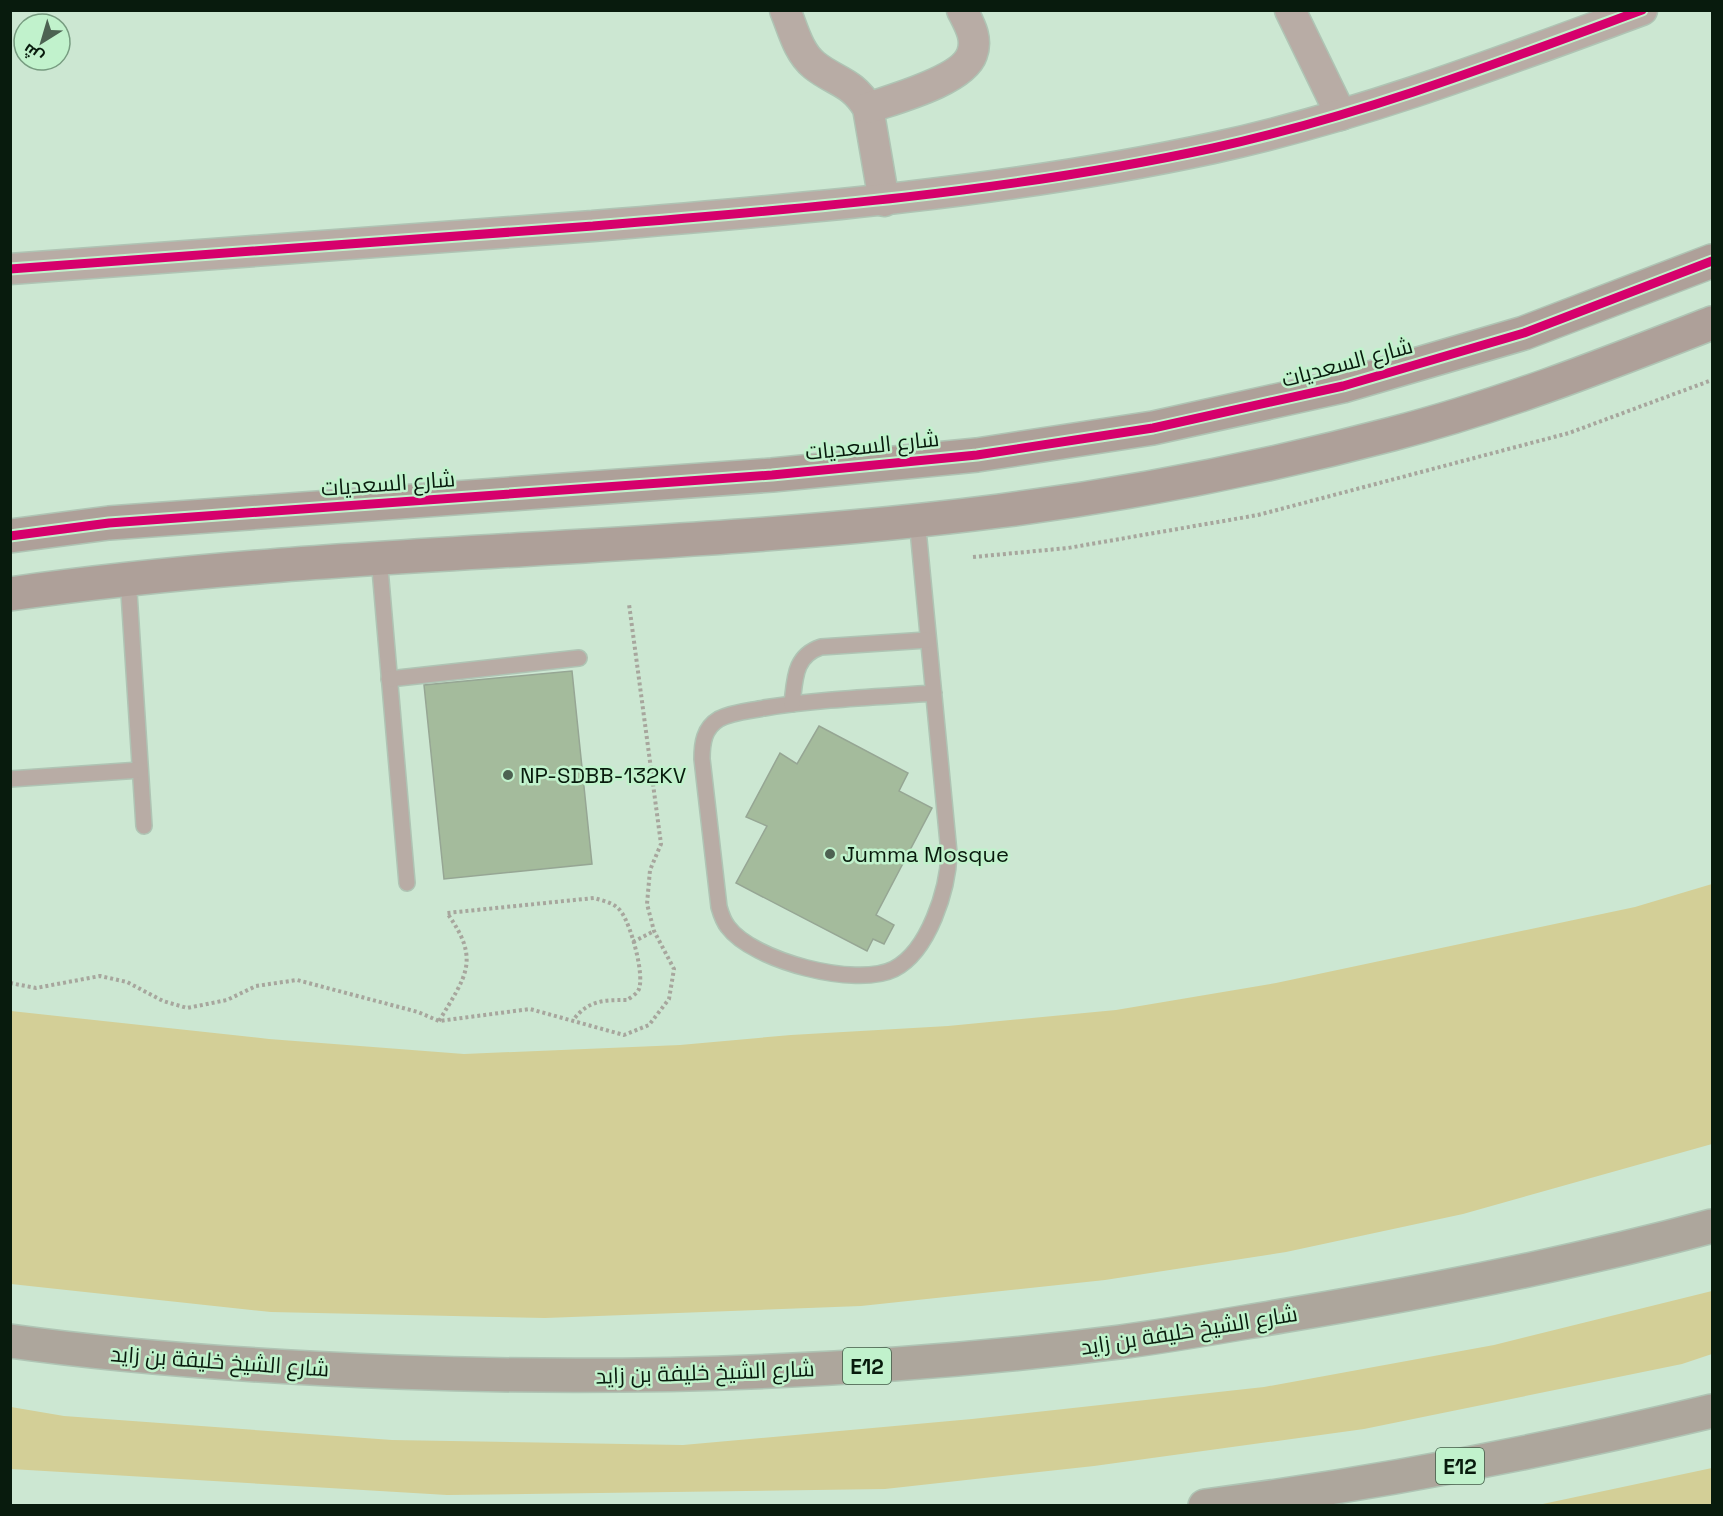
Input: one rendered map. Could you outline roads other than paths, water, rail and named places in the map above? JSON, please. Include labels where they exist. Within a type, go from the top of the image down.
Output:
[{"type":"highway","name":"شارع الشيخ خليفة بن زايد","points":[[10,1341],[202,1361],[451,1374],[702,1374],[850,1367],[1123,1342],[1403,1296],[1540,1269],[1713,1227]]},
{"type":"highway","name":"E12","points":[[1205,1506],[1374,1481],[1490,1460],[1713,1411]]},
{"type":"street","points":[[785,10],[806,56],[814,65],[849,84],[868,108],[884,201]]},
{"type":"street","points":[[868,108],[951,76],[966,64],[972,54],[974,43],[972,31],[962,10]]},
{"type":"street","points":[[1290,10],[1341,115]]},
{"type":"street","points":[[10,269],[261,252],[884,201],[1034,182],[1215,148],[1341,115],[1494,64],[1642,10]]},
{"type":"street","name":"شارع السعديات","points":[[10,536],[109,523],[772,475],[976,455],[1153,428],[1343,386],[1524,333],[1713,261]]},
{"type":"street","points":[[10,594],[128,578],[379,557],[779,533],[999,511],[1207,476],[1395,434],[1577,376],[1713,324]]},
{"type":"lane","points":[[917,519],[927,640],[934,693],[949,853],[945,888],[940,904],[909,957],[894,969],[876,974],[830,974],[798,966],[738,937],[729,928],[719,907],[702,742],[707,730],[718,720],[734,713],[792,704],[934,693]]},
{"type":"lane","points":[[379,557],[407,883]]},
{"type":"lane","points":[[128,578],[144,826]]},
{"type":"lane","points":[[792,704],[798,665],[812,651],[821,647],[927,640]]},
{"type":"lane","points":[[389,679],[579,657]]},
{"type":"lane","points":[[10,779],[140,770]]},
{"type":"place","name":"NP-SDBB-132KV","points":[[508,775]]},
{"type":"place","name":"Jumma Mosque","points":[[830,854]]}]
